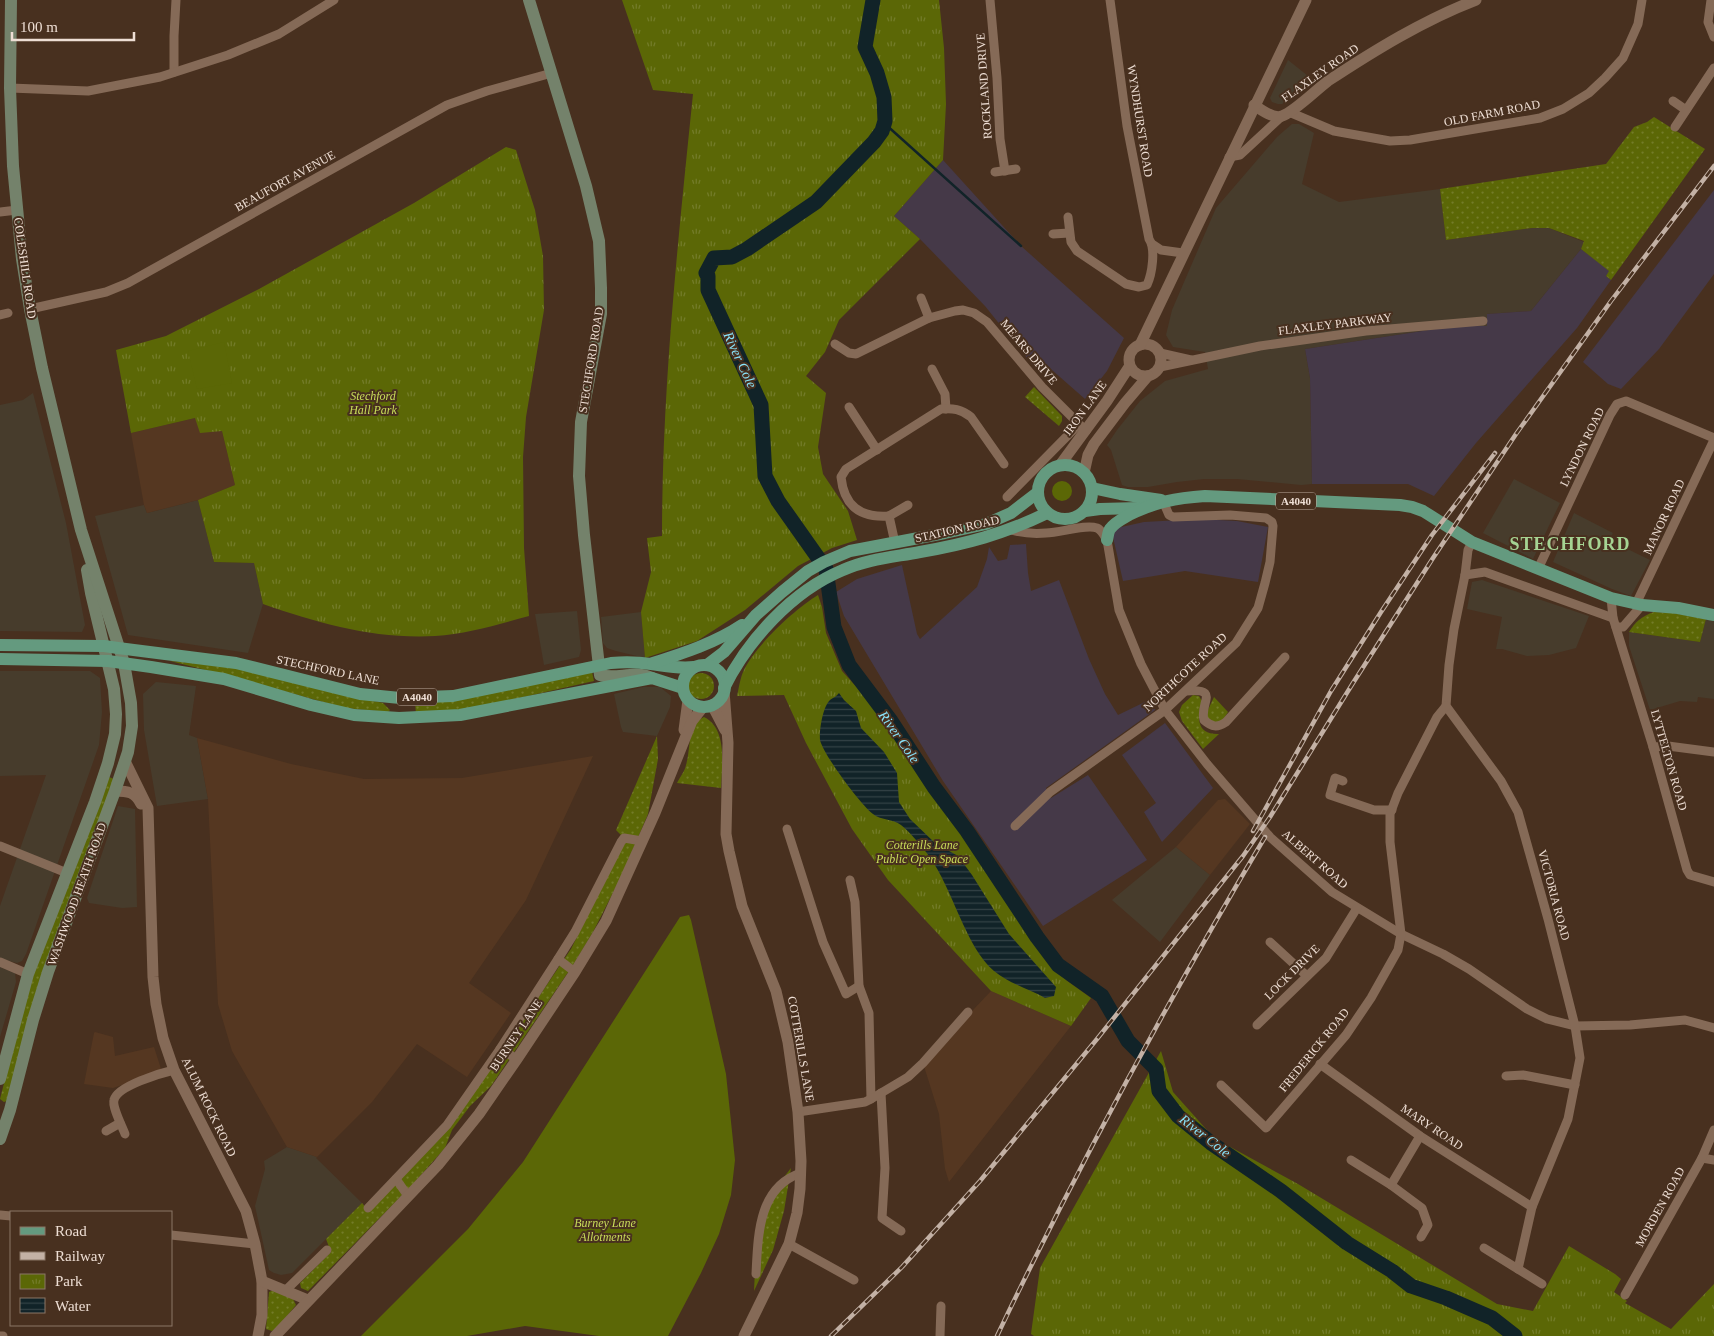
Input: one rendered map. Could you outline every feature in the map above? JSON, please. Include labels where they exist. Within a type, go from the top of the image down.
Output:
[{"type":"main road","name":"COLESHILL ROAD","points":[[11,0],[10,88],[13,166],[22,259],[30,309],[42,368],[81,530],[118,648]]},
{"type":"main road","name":"STECHFORD ROAD","points":[[529,0],[586,186],[599,241],[601,314],[584,401],[579,441],[579,476],[584,535],[598,665]]},
{"type":"main road","points":[[1060,465],[1073,466],[1084,473],[1092,488],[1090,504],[1077,518],[1056,519],[1041,508],[1037,492],[1039,483],[1051,468],[1060,465]]},
{"type":"main road","name":"A4040","points":[[1092,488],[1163,501]]},
{"type":"main road","points":[[650,664],[726,636],[756,615],[808,571],[850,550],[895,543],[986,524],[1011,513],[1037,492]]},
{"type":"main road","name":"A4040","points":[[1107,540],[1109,530],[1116,523],[1144,508],[1163,501],[1205,496],[1400,505],[1412,507],[1428,514],[1470,541],[1611,598],[1639,605],[1678,608],[1714,615]]},
{"type":"main road","name":"A4040","points":[[1085,511],[1144,508]]},
{"type":"main road","points":[[1015,531],[1047,514]]},
{"type":"main road","name":"COLESHILL ROAD","points":[[81,530],[91,593],[104,646]]},
{"type":"main road","name":"STATION ROAD","points":[[724,690],[742,656],[758,636],[775,618],[816,584],[842,570],[891,556],[971,542],[1015,531]]},
{"type":"main road","points":[[701,666],[713,667],[721,674],[723,679],[724,690],[721,697],[707,706],[695,705],[685,694],[684,678],[687,674],[724,652],[756,615]]},
{"type":"main road","name":"A4040","points":[[0,645],[104,646]]},
{"type":"main road","name":"STECHFORD LANE","points":[[104,646],[236,663],[360,694],[400,698],[453,696],[583,670],[598,665],[624,662],[681,669],[701,666]]},
{"type":"main road","name":"WASHWOOD HEATH ROAD","points":[[0,1079],[28,974],[108,763],[115,734],[114,689],[104,646]]},
{"type":"main road","name":"WASHWOOD HEATH ROAD","points":[[0,1139],[5,1108],[48,972],[116,791],[125,761],[132,726],[131,703],[124,663],[118,648]]},
{"type":"main road","name":"A4040","points":[[0,659],[124,663],[224,679],[311,705],[354,715],[399,718],[460,715],[652,678],[685,694]]},
{"type":"main road","points":[[598,665],[600,675],[610,677],[641,675],[652,678]]},
{"type":"main road","points":[[399,718],[400,698]]},
{"type":"street","points":[[174,72],[176,0]]},
{"type":"street","points":[[10,88],[88,91],[174,72],[228,55],[279,34],[334,0]]},
{"type":"street","name":"ROCKLAND DRIVE","points":[[990,0],[1000,139],[1005,171]]},
{"type":"street","name":"WYNDHURST ROAD","points":[[1069,233],[1071,242],[1077,251],[1112,276],[1126,284],[1147,285],[1150,278],[1152,244],[1148,239],[1127,126],[1110,0]]},
{"type":"street","points":[[1148,376],[1138,375],[1129,367],[1128,360],[1130,354],[1140,344],[1154,318],[1183,253],[1306,0]]},
{"type":"street","name":"FLAXLEY ROAD","points":[[1254,105],[1273,116],[1285,114],[1320,87],[1383,46],[1458,7],[1476,0]]},
{"type":"street","name":"OLD FARM ROAD","points":[[1285,114],[1334,131],[1390,141],[1437,136],[1540,118],[1563,109],[1589,93],[1623,58],[1638,24],[1642,0]]},
{"type":"street","points":[[1711,0],[1708,22],[1714,37]]},
{"type":"street","points":[[1675,127],[1714,68]]},
{"type":"street","name":"BEAUFORT AVENUE","points":[[30,309],[106,292],[128,283],[447,105],[487,91],[552,73]]},
{"type":"street","points":[[1673,100],[1686,110]]},
{"type":"street","points":[[1229,157],[1240,155],[1285,114]]},
{"type":"street","points":[[995,172],[1016,169]]},
{"type":"street","points":[[0,212],[17,210]]},
{"type":"street","points":[[1053,234],[1069,233],[1068,217]]},
{"type":"street","points":[[1152,244],[1161,250],[1183,253]]},
{"type":"street","points":[[921,298],[930,318]]},
{"type":"street","name":"MEARS DRIVE","points":[[835,344],[849,353],[856,354],[930,318],[963,310],[982,317],[1042,387],[1082,428]]},
{"type":"street","points":[[1084,473],[1088,455],[1094,444],[1148,376],[1160,367],[1162,361],[1158,350],[1154,318]]},
{"type":"street","name":"FLAXLEY PARKWAY","points":[[1160,367],[1260,346],[1366,332],[1483,321]]},
{"type":"street","points":[[1140,344],[1148,344],[1158,350]]},
{"type":"street","name":"FLAXLEY PARKWAY","points":[[1158,350],[1191,360]]},
{"type":"street","name":"IRON LANE","points":[[1060,465],[1082,428],[1120,384],[1129,367]]},
{"type":"street","points":[[932,369],[944,394],[946,409]]},
{"type":"street","name":"LYNDON ROAD","points":[[1538,568],[1610,415],[1617,404],[1626,402],[1714,439]]},
{"type":"street","points":[[849,407],[877,450]]},
{"type":"street","points":[[908,505],[889,516],[878,516],[863,512],[852,507],[842,487],[840,477],[846,469],[941,409],[954,408],[971,417],[1004,464]]},
{"type":"street","points":[[1007,497],[1018,490],[1082,428]]},
{"type":"street","name":"MANOR ROAD","points":[[1639,605],[1714,439]]},
{"type":"street","name":"NORTHCOTE ROAD","points":[[1015,826],[1050,792],[1165,710],[1236,643],[1258,608],[1270,562],[1272,522],[1266,518],[1230,515],[1173,517],[1169,515],[1163,501]]},
{"type":"street","points":[[889,516],[895,543]]},
{"type":"street","name":"STATION ROAD","points":[[1015,531],[1046,533],[1096,528],[1101,531],[1107,540]]},
{"type":"street","name":"ALBERT ROAD","points":[[1107,540],[1119,610],[1141,664],[1165,710],[1206,764],[1270,836],[1332,892],[1401,934],[1468,969],[1527,1010],[1547,1019],[1575,1026],[1630,1025],[1685,1020],[1714,1028]]},
{"type":"street","points":[[1446,706],[1454,629],[1466,575],[1470,541]]},
{"type":"street","points":[[1466,575],[1485,572],[1613,618]]},
{"type":"street","name":"LYTTELTON ROAD","points":[[1611,598],[1613,618],[1653,747],[1687,870],[1690,875],[1714,882]]},
{"type":"street","points":[[1616,627],[1623,626],[1639,605]]},
{"type":"street","points":[[1186,691],[1195,690],[1206,693],[1208,698],[1203,713],[1204,720],[1214,726],[1220,726],[1226,722],[1285,657]]},
{"type":"street","name":"COTTERILLS LANE","points":[[724,690],[727,734],[726,834],[728,851],[742,906],[776,991],[788,1042],[798,1112],[801,1173],[796,1214],[789,1244],[744,1336]]},
{"type":"street","name":"BURNEY LANE","points":[[683,742],[685,694]]},
{"type":"street","name":"COTTERILLS LANE","points":[[707,706],[727,734]]},
{"type":"street","name":"BURNEY LANE","points":[[275,1336],[438,1165],[479,1114],[517,1059],[575,972],[606,921],[692,720],[707,706]]},
{"type":"street","name":"FREDERICK ROAD","points":[[1221,1085],[1266,1128],[1346,1035],[1371,998],[1398,950],[1401,934],[1390,842],[1392,810],[1398,793],[1437,717],[1446,706]]},
{"type":"street","name":"VICTORIA ROAD","points":[[1446,706],[1501,781],[1518,812],[1575,1026],[1580,1058],[1568,1119],[1532,1207],[1518,1268]]},
{"type":"street","points":[[1653,747],[1668,746],[1714,752]]},
{"type":"street","name":"ALUM ROCK ROAD","points":[[125,761],[148,808],[154,986],[163,1038],[174,1070],[246,1211],[262,1281],[262,1315],[258,1336]]},
{"type":"street","points":[[1343,780],[1335,778],[1330,795],[1374,810],[1392,810]]},
{"type":"street","name":"ALUM ROCK ROAD","points":[[116,791],[131,792],[138,797],[149,824]]},
{"type":"street","points":[[787,829],[823,942],[846,994],[859,986]]},
{"type":"street","points":[[368,1208],[447,1125],[500,1049],[579,925],[621,842],[624,838],[642,840]]},
{"type":"street","points":[[0,846],[67,873]]},
{"type":"street","points":[[850,880],[855,902],[859,986],[868,1013],[871,1100]]},
{"type":"street","name":"LOCK DRIVE","points":[[1257,1025],[1326,958],[1357,908]]},
{"type":"street","points":[[1270,942],[1307,976]]},
{"type":"street","points":[[558,959],[575,972]]},
{"type":"street","points":[[0,962],[28,974]]},
{"type":"street","points":[[798,1112],[871,1100],[908,1077],[923,1063],[968,1012]]},
{"type":"street","points":[[500,1049],[517,1059]]},
{"type":"street","name":"MARY ROAD","points":[[1320,1064],[1420,1136],[1532,1207]]},
{"type":"street","points":[[125,1134],[113,1104],[115,1096],[151,1076],[174,1070]]},
{"type":"street","points":[[1506,1076],[1523,1076],[1575,1085]]},
{"type":"street","points":[[881,1093],[885,1168],[882,1218],[901,1231]]},
{"type":"street","points":[[106,1131],[120,1123]]},
{"type":"street","name":"MORDEN ROAD","points":[[1625,1295],[1702,1158],[1714,1130]]},
{"type":"street","points":[[1391,1185],[1420,1136]]},
{"type":"street","points":[[1702,1158],[1714,1160]]},
{"type":"street","points":[[1351,1160],[1391,1185],[1422,1208],[1428,1225],[1421,1238]]},
{"type":"street","points":[[756,1274],[758,1229],[768,1203],[785,1180],[801,1173]]},
{"type":"street","points":[[396,1179],[408,1196]]},
{"type":"street","points":[[172,1234],[255,1244]]},
{"type":"street","points":[[789,1244],[854,1280]]},
{"type":"street","points":[[1484,1248],[1542,1284]]},
{"type":"street","points":[[286,1290],[327,1250]]},
{"type":"street","points":[[262,1281],[308,1300]]},
{"type":"street","points":[[940,1306],[940,1336]]},
{"type":"shaded area","points":[[1288,60],[1313,80],[1282,104],[1278,104],[1272,102],[1270,98]]},
{"type":"shaded area","points":[[1292,124],[1299,124],[1314,133],[1302,184],[1339,202],[1440,189],[1446,240],[1532,228],[1549,228],[1584,242],[1581,249],[1531,311],[1487,314],[1488,326],[1455,326],[1305,349],[1310,378],[1312,484],[1301,485],[1237,479],[1204,479],[1148,487],[1128,487],[1122,485],[1111,450],[1107,445],[1117,430],[1140,401],[1165,381],[1208,369],[1205,352],[1173,347],[1166,335],[1172,310],[1216,208],[1277,137]]},
{"type":"shaded area","points":[[943,160],[1021,246],[1124,338],[1107,371],[1085,399],[1044,363],[1036,369],[1019,348],[1021,345],[1005,331],[985,306],[920,239],[894,216]]},
{"type":"shaded area","points":[[1714,190],[1714,274],[1659,349],[1621,389],[1608,384],[1583,362]]},
{"type":"shaded area","points":[[1581,249],[1610,271],[1606,276],[1611,280],[1577,328],[1476,443],[1434,496],[1408,484],[1312,484],[1310,378],[1305,349],[1455,326],[1487,326],[1487,314],[1531,311]]},
{"type":"shaded area","points":[[33,393],[66,523],[85,625],[82,632],[0,631],[0,405],[23,400]]},
{"type":"shaded area","points":[[195,418],[222,431],[235,485],[198,500],[147,513],[131,433]]},
{"type":"shaded area","points":[[1514,479],[1560,503],[1533,559],[1483,533]]},
{"type":"shaded area","points":[[198,500],[214,562],[254,563],[263,604],[248,653],[128,635],[95,516],[144,505],[147,513]]},
{"type":"shaded area","points":[[1574,513],[1613,533],[1609,540],[1650,560],[1631,596],[1553,562]]},
{"type":"shaded area","points":[[1199,519],[1237,521],[1268,527],[1258,582],[1185,571],[1123,581],[1112,533],[1117,528],[1144,522]]},
{"type":"shaded area","points":[[1026,544],[1031,591],[1059,580],[1089,659],[1105,694],[1118,715],[1151,699],[1155,710],[1046,788],[1051,798],[1088,775],[1147,860],[1043,926],[943,781],[844,616],[836,592],[857,579],[902,565],[917,634],[920,639],[977,587],[987,559],[989,547],[998,561],[1007,559],[1010,545]]},
{"type":"shaded area","points":[[1482,580],[1589,616],[1576,648],[1549,655],[1527,656],[1496,649],[1502,617],[1467,609],[1472,582]]},
{"type":"shaded area","points":[[577,611],[581,650],[579,657],[544,665],[535,614]]},
{"type":"shaded area","points":[[641,612],[645,658],[607,648],[603,643],[601,617]]},
{"type":"shaded area","points":[[1706,619],[1714,621],[1714,699],[1698,697],[1697,702],[1680,701],[1650,710],[1629,646],[1629,632],[1700,642]]},
{"type":"shaded area","points":[[0,671],[90,671],[100,678],[102,712],[99,745],[26,954],[22,961],[17,963],[5,960],[2,968],[15,973],[16,982],[0,1037],[0,906],[46,775],[0,776]]},
{"type":"shaded area","points":[[156,682],[196,686],[189,735],[197,738],[208,799],[157,806],[144,730],[143,694]]},
{"type":"shaded area","points":[[643,687],[660,687],[671,696],[670,707],[657,736],[623,732],[621,727],[614,694]]},
{"type":"shaded area","points":[[1165,723],[1213,788],[1162,842],[1144,812],[1156,803],[1122,755]]},
{"type":"shaded area","points":[[197,738],[291,764],[364,779],[462,778],[593,756],[526,900],[469,983],[511,1013],[467,1077],[417,1044],[372,1102],[317,1157],[287,1147],[232,1051],[218,1004],[208,799]]},
{"type":"shaded area","points":[[1225,799],[1250,824],[1210,875],[1176,847],[1218,800]]},
{"type":"shaded area","points":[[118,806],[135,809],[137,907],[122,908],[89,903],[87,898]]},
{"type":"shaded area","points":[[1176,847],[1210,875],[1160,942],[1112,900]]},
{"type":"shaded area","points":[[991,991],[1071,1026],[949,1182],[945,1169],[939,1114],[923,1063]]},
{"type":"shaded area","points":[[95,1032],[113,1037],[115,1056],[154,1047],[162,1072],[113,1088],[84,1084]]},
{"type":"shaded area","points":[[287,1147],[317,1157],[362,1203],[292,1273],[281,1275],[269,1270],[255,1206],[265,1169],[264,1161]]},
{"type":"green space","points":[[622,0],[939,0],[944,48],[946,104],[943,160],[894,216],[920,239],[839,320],[825,352],[806,376],[826,393],[818,447],[823,474],[848,511],[857,540],[832,548],[798,566],[745,610],[697,641],[645,658],[641,612],[651,572],[647,538],[662,536],[668,370],[693,94],[653,90]]},
{"type":"green space","points":[[1654,117],[1705,149],[1611,280],[1606,276],[1609,271],[1581,249],[1584,241],[1549,228],[1532,228],[1446,240],[1440,189],[1606,164],[1634,127]]},
{"type":"green space","name":"Stechford Hall Park","points":[[506,147],[516,150],[535,210],[543,256],[544,310],[526,417],[523,457],[524,548],[529,616],[459,633],[412,636],[348,629],[263,604],[254,563],[214,562],[198,500],[235,485],[222,431],[200,433],[195,418],[131,433],[116,350],[166,336],[259,289],[414,203]]},
{"type":"green space","points":[[224,342],[232,383],[197,389],[188,351]]},
{"type":"green space","points":[[1034,387],[1062,416],[1059,426],[1025,397]]},
{"type":"green space","points":[[1062,481],[1069,484],[1072,491],[1069,498],[1062,501],[1055,498],[1052,491],[1055,484]]},
{"type":"green space","name":"Cotterills Lane Public Open Space","points":[[818,595],[826,633],[842,671],[879,712],[900,741],[937,801],[979,858],[1038,947],[1066,980],[1091,998],[1071,1026],[991,991],[888,880],[852,829],[806,743],[784,695],[737,696],[743,673],[757,650],[788,618]]},
{"type":"green space","points":[[1654,612],[1673,613],[1706,619],[1700,642],[1629,632],[1639,620]]},
{"type":"green space","points":[[170,661],[228,666],[383,703],[390,710],[388,712],[345,708]]},
{"type":"green space","points":[[592,672],[594,681],[461,711],[416,714],[415,702]]},
{"type":"green space","points":[[701,673],[710,677],[714,686],[710,695],[701,699],[692,695],[688,686],[692,677]]},
{"type":"green space","points":[[1193,695],[1199,696],[1202,701],[1199,719],[1202,728],[1211,734],[1219,734],[1203,749],[1182,721],[1179,712],[1182,705]]},
{"type":"green space","points":[[1214,697],[1228,712],[1223,720],[1214,724],[1207,718],[1207,712]]},
{"type":"green space","points":[[704,717],[712,723],[720,739],[722,749],[721,788],[677,783],[684,772],[688,759],[692,731],[699,720]]},
{"type":"green space","points":[[657,736],[658,759],[648,814],[622,875],[593,932],[575,962],[491,1086],[470,1106],[452,1130],[445,1148],[412,1185],[308,1291],[301,1288],[300,1283],[331,1252],[326,1239],[362,1203],[369,1211],[436,1141],[507,1044],[571,949],[620,850],[627,841],[616,830]]},
{"type":"green space","points":[[109,777],[114,779],[7,1101],[4,1102],[0,1099],[31,977]]},
{"type":"green space","name":"Burney Lane Allotments","points":[[689,915],[726,1074],[735,1160],[731,1195],[719,1234],[668,1336],[599,1336],[525,1326],[467,1336],[361,1336],[468,1229],[523,1162],[680,917]]},
{"type":"green space","points":[[1161,1051],[1173,1092],[1214,1138],[1298,1184],[1497,1304],[1533,1311],[1569,1246],[1621,1279],[1614,1292],[1627,1301],[1625,1303],[1671,1329],[1714,1284],[1714,1336],[1034,1336],[1031,1334],[1040,1268]]},
{"type":"green space","points":[[791,1168],[784,1211],[773,1250],[754,1291],[757,1227],[771,1194]]},
{"type":"green space","points":[[274,1290],[293,1299],[296,1305],[277,1328],[272,1331],[266,1329],[269,1292]]},
{"type":"water","points":[[839,693],[856,711],[861,728],[884,752],[897,773],[899,802],[910,819],[935,843],[958,856],[1009,934],[1056,987],[1054,996],[1045,998],[994,971],[975,947],[945,884],[926,852],[901,825],[879,817],[867,809],[843,779],[820,740],[825,707]]},
{"type":"waterway","name":"River Cole","points":[[873,0],[865,47],[877,73],[884,97],[885,121],[882,131],[874,142],[816,202],[747,249],[732,257],[714,258],[706,273],[708,276],[708,290],[761,405],[765,476],[778,501],[826,569],[834,627],[849,665],[891,721],[934,787],[967,831],[1037,937],[1058,965],[1102,996],[1128,1041],[1156,1069],[1159,1091],[1178,1116],[1211,1143],[1281,1191],[1347,1243],[1392,1271],[1411,1286],[1446,1298],[1492,1318],[1515,1336]]},
{"type":"waterway","points":[[884,123],[1021,246]]},
{"type":"railway","points":[[831,1336],[902,1267],[980,1181],[1097,1039],[1243,856],[1270,817],[1433,558],[1516,434],[1611,301],[1714,166]]},
{"type":"railway","points":[[1253,831],[1331,691],[1381,612],[1432,535],[1495,453]]},
{"type":"railway","points":[[997,1336],[1125,1084],[1194,959],[1265,837]]},
{"type":"district","name":"STECHFORD","points":[[1570,544]]}]
